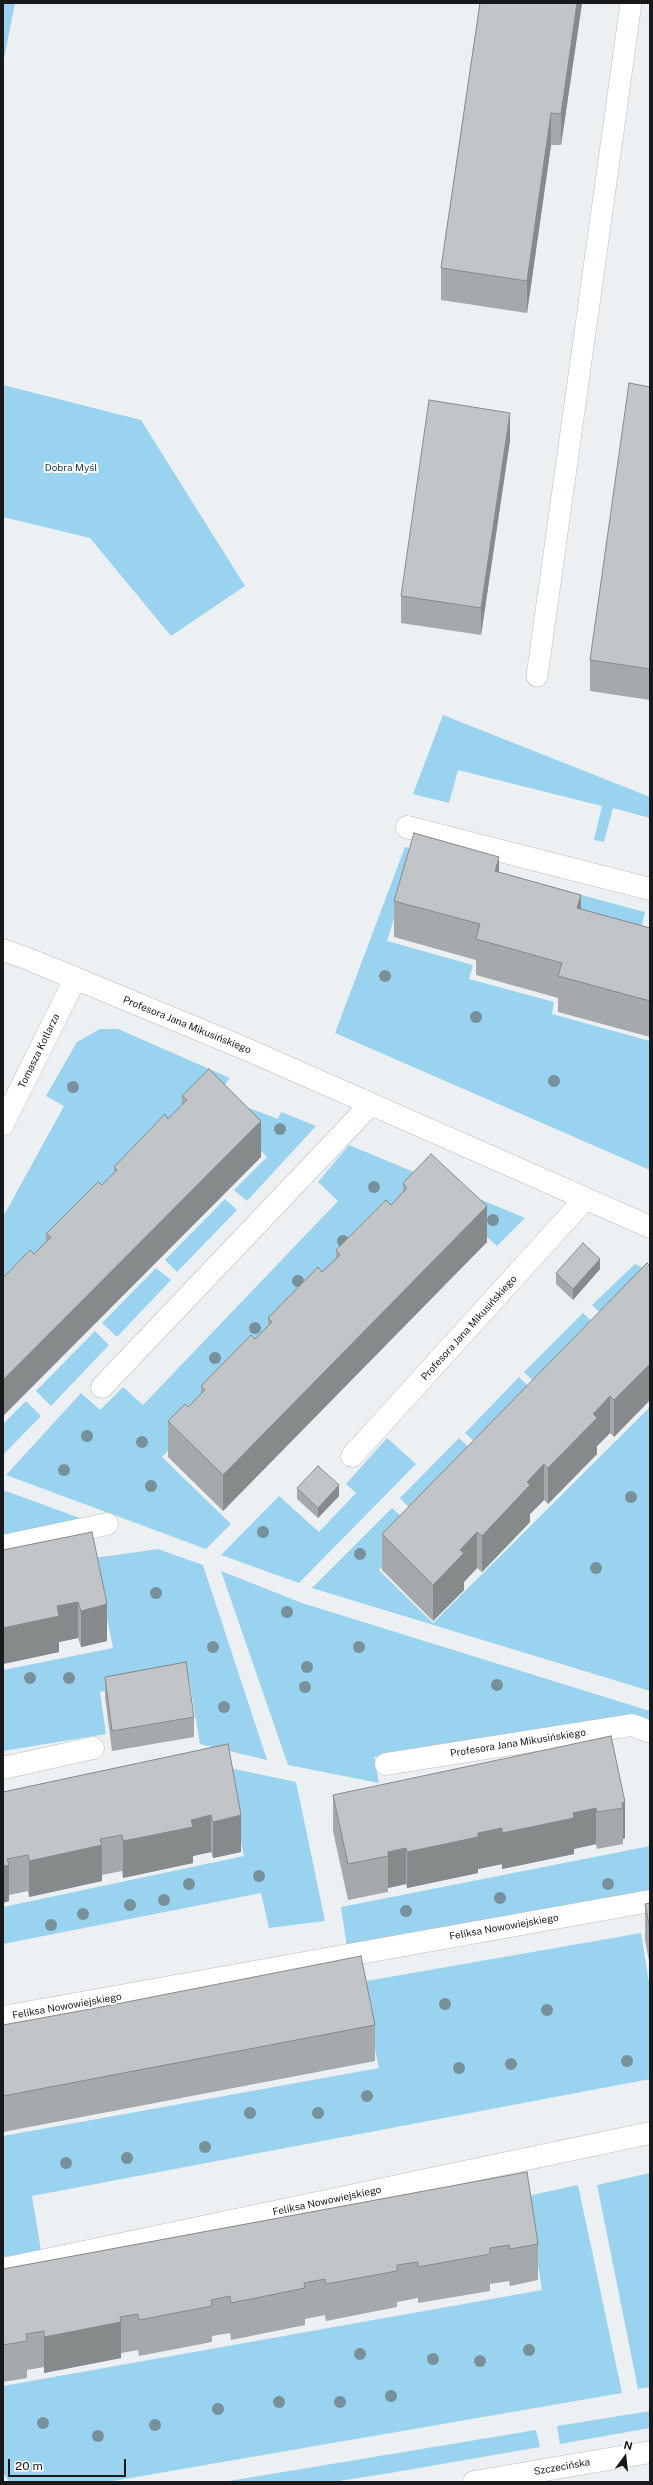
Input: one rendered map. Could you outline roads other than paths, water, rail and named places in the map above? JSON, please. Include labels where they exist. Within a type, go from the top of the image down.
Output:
[{"type":"street","points":[[407,827],[650,889]]},
{"type":"street","name":"Profesora Jana Mikusińskiego","points":[[3,950],[246,1049],[650,1227]]},
{"type":"street","name":"Tomasza Kotlarza","points":[[3,1124],[75,979]]},
{"type":"street","points":[[102,1387],[371,1104]]},
{"type":"street","name":"Profesora Jana Mikusińskiego","points":[[352,1456],[585,1199]]},
{"type":"street","points":[[3,1546],[108,1524]]},
{"type":"street","name":"Profesora Jana Mikusińskiego","points":[[386,1764],[632,1725],[650,1732]]},
{"type":"street","points":[[3,1768],[92,1748]]},
{"type":"street","name":"Feliksa Nowowiejskiego","points":[[3,2017],[650,1901]]},
{"type":"street","name":"Feliksa Nowowiejskiego","points":[[3,2269],[650,2133]]},
{"type":"street","name":"Szczecińska","points":[[474,2482],[650,2452]]},
{"type":"lane","points":[[537,676],[631,3]]},
{"type":"park label","name":"Dobra Myśl","points":[[71,468]]}]
